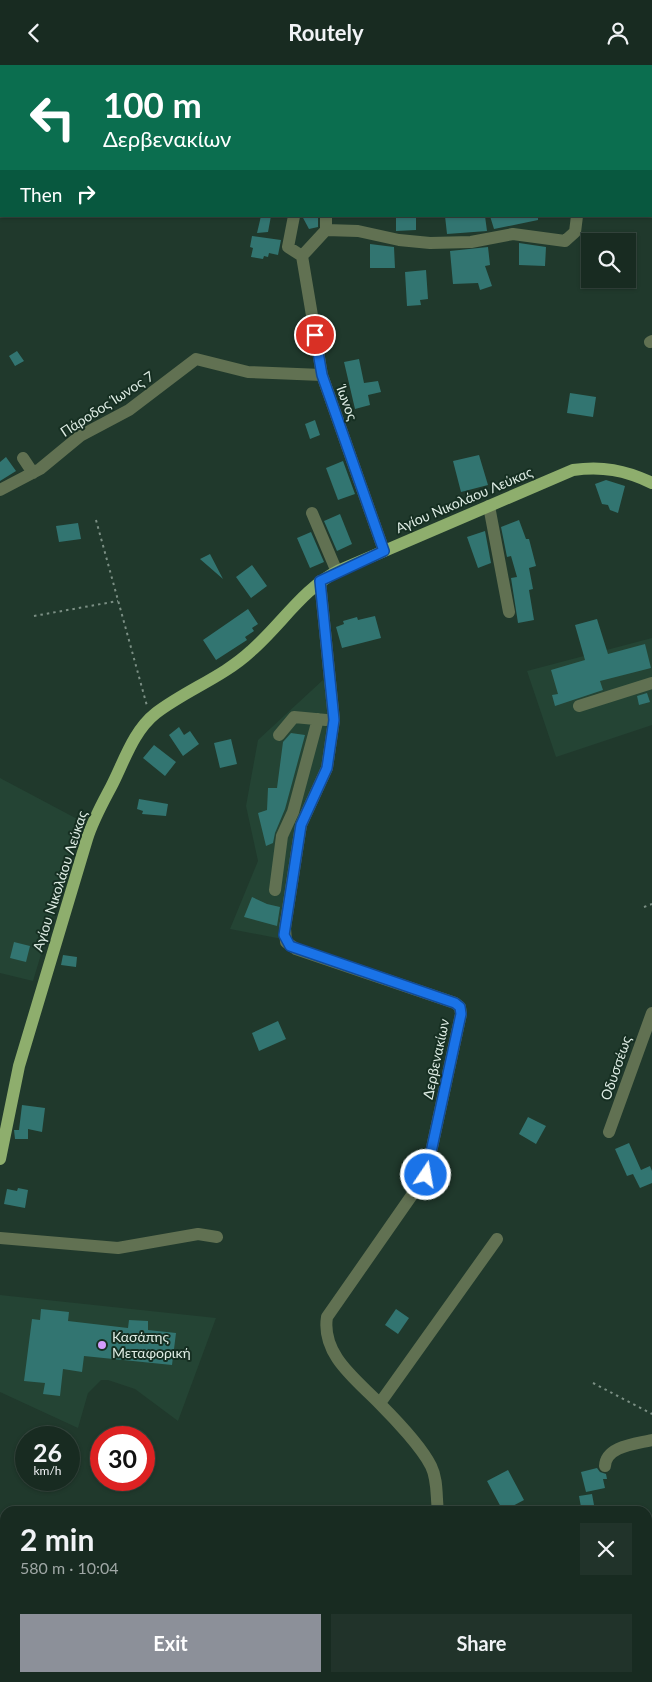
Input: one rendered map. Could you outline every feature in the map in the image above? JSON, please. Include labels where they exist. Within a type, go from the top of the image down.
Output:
[{"type":"main road","name":"Αγίου Νικολάου Λεύκας","points":[[0,1159],[19,1066],[89,833],[133,741],[150,718],[239,662],[320,581],[337,572],[564,474],[584,469],[603,468],[622,471],[652,483]]},
{"type":"street","points":[[294,217],[288,247],[302,257],[326,231],[326,217]]},
{"type":"street","points":[[326,231],[358,231],[399,240],[430,243],[471,242],[513,234],[565,241],[575,232],[577,217]]},
{"type":"street","name":"Ίωνος","points":[[302,257],[322,375],[384,551]]},
{"type":"street","name":"Πάροδος Ίωνος 7","points":[[0,490],[52,461],[80,436],[129,410],[196,359],[248,372],[322,375]]},
{"type":"street","points":[[24,458],[33,473]]},
{"type":"street","points":[[489,506],[509,612]]},
{"type":"street","points":[[312,513],[337,572]]},
{"type":"street","name":"Δερβενακίων","points":[[320,581],[334,720],[327,768],[301,825],[285,928],[286,942],[296,949],[455,1003],[460,1007],[461,1014],[426,1175],[327,1317],[325,1329],[331,1346],[339,1360],[365,1392],[380,1403],[428,1461],[435,1479],[438,1506]]},
{"type":"street","points":[[579,706],[652,683]]},
{"type":"street","points":[[279,735],[294,717],[334,720]]},
{"type":"street","points":[[275,890],[282,836],[293,812],[318,719]]},
{"type":"street","name":"Οδυσσέως","points":[[609,1132],[652,1013]]},
{"type":"street","points":[[0,1238],[118,1248],[198,1234],[217,1237]]},
{"type":"street","points":[[380,1403],[497,1239]]},
{"type":"street","points":[[605,1466],[605,1459],[610,1453],[652,1440]]},
{"type":"path","points":[[96,520],[150,718]]},
{"type":"path","points":[[34,616],[118,601]]},
{"type":"path","points":[[644,907],[652,903]]},
{"type":"path","points":[[594,1383],[652,1414]]},
{"type":"shaded area","points":[[652,638],[652,725],[556,757],[527,671]]},
{"type":"shaded area","points":[[324,679],[332,722],[325,770],[300,824],[282,939],[230,929],[258,861],[246,806],[258,740]]},
{"type":"shaded area","points":[[0,778],[81,821],[33,981],[0,973]]},
{"type":"shaded area","points":[[0,1295],[216,1318],[178,1421],[135,1389],[108,1380],[101,1380],[88,1393],[79,1426],[74,1426],[0,1392]]},
{"type":"building","points":[[261,217],[271,217],[268,232],[257,233]]},
{"type":"building","points":[[303,217],[318,217],[318,227],[309,229]]},
{"type":"building","points":[[396,217],[416,217],[416,230],[396,231]]},
{"type":"building","points":[[445,217],[485,217],[487,231],[447,234]]},
{"type":"building","points":[[490,217],[538,217],[538,220],[494,229]]},
{"type":"building","points":[[252,236],[281,240],[278,255],[269,253],[268,257],[264,256],[263,259],[251,257],[253,248],[250,247]]},
{"type":"building","points":[[519,243],[546,247],[545,266],[519,265]]},
{"type":"building","points":[[370,244],[394,247],[395,268],[370,268]]},
{"type":"building","points":[[488,247],[490,265],[485,266],[492,286],[480,290],[478,283],[453,284],[450,251]]},
{"type":"building","points":[[426,270],[428,299],[420,300],[421,305],[407,306],[405,272]]},
{"type":"building","points":[[17,351],[24,361],[15,366],[9,356]]},
{"type":"building","points":[[359,359],[364,383],[378,381],[381,392],[368,395],[370,405],[355,409],[344,362]]},
{"type":"building","points":[[570,393],[596,397],[593,417],[567,413]]},
{"type":"building","points":[[315,420],[320,435],[310,439],[305,424]]},
{"type":"building","points":[[479,455],[488,485],[461,492],[453,461]]},
{"type":"building","points":[[6,457],[16,471],[0,481],[0,462]]},
{"type":"building","points":[[343,461],[355,494],[338,500],[326,468]]},
{"type":"building","points":[[606,480],[625,486],[618,513],[610,510],[608,505],[602,504],[595,484]]},
{"type":"building","points":[[340,514],[352,544],[337,551],[324,521]]},
{"type":"building","points":[[519,520],[526,539],[529,539],[536,566],[529,568],[533,589],[529,590],[534,620],[518,623],[511,578],[517,577],[511,556],[507,557],[501,527]]},
{"type":"building","points":[[78,523],[81,539],[59,542],[56,526]]},
{"type":"building","points":[[485,531],[491,563],[478,568],[467,537]]},
{"type":"building","points":[[311,532],[324,562],[310,568],[297,538]]},
{"type":"building","points":[[210,554],[223,579],[200,559]]},
{"type":"building","points":[[252,565],[267,586],[251,598],[236,577]]},
{"type":"building","points":[[248,609],[258,624],[252,628],[254,631],[245,637],[247,640],[216,660],[203,640]]},
{"type":"building","points":[[375,616],[381,638],[342,648],[336,627],[344,624],[343,621],[357,617],[358,620]]},
{"type":"building","points":[[597,619],[608,654],[645,644],[651,668],[600,681],[603,690],[555,706],[552,695],[558,694],[551,670],[585,660],[575,625]]},
{"type":"building","points":[[647,693],[650,702],[639,705],[637,696]]},
{"type":"building","points":[[179,727],[184,735],[190,731],[199,744],[183,756],[169,735]]},
{"type":"building","points":[[291,733],[305,735],[285,809],[273,843],[266,846],[258,813],[267,810],[268,788],[277,788],[283,742]]},
{"type":"building","points":[[231,739],[237,764],[220,768],[214,743]]},
{"type":"building","points":[[154,745],[176,762],[165,776],[143,758]]},
{"type":"building","points":[[139,799],[168,804],[166,816],[142,814],[143,811],[137,809]]},
{"type":"building","points":[[252,897],[267,904],[280,907],[277,926],[244,917]]},
{"type":"building","points":[[14,942],[30,946],[26,962],[10,958]]},
{"type":"building","points":[[63,955],[77,957],[76,967],[61,965]]},
{"type":"building","points":[[278,1021],[286,1039],[259,1051],[252,1033]]},
{"type":"building","points":[[22,1105],[45,1108],[42,1132],[28,1129],[28,1139],[15,1139],[14,1130],[19,1130]]},
{"type":"building","points":[[528,1117],[546,1126],[536,1144],[519,1134]]},
{"type":"building","points":[[629,1143],[641,1170],[650,1166],[652,1171],[652,1183],[640,1188],[633,1174],[627,1176],[615,1149]]},
{"type":"building","points":[[18,1188],[28,1190],[25,1208],[4,1204],[7,1189],[17,1191]]},
{"type":"building","name":"Κασάπης Μεταφορική","points":[[41,1309],[69,1312],[68,1321],[128,1328],[129,1320],[148,1321],[148,1330],[176,1333],[172,1365],[84,1356],[82,1372],[63,1369],[60,1396],[43,1394],[45,1383],[24,1381],[32,1319],[40,1320]]},
{"type":"building","points":[[396,1309],[409,1318],[398,1334],[385,1325]]},
{"type":"building","points":[[597,1468],[600,1472],[606,1474],[607,1479],[603,1479],[605,1488],[586,1492],[581,1472]]},
{"type":"building","points":[[508,1470],[524,1500],[513,1506],[500,1506],[487,1481]]},
{"type":"building","points":[[592,1494],[594,1505],[581,1506],[579,1496]]},
{"type":"place","name":"Κασάπης Μεταφορική","points":[[102,1345]]},
{"type":"route","points":[[315,335],[322,375],[384,551],[320,581],[334,720],[332,740],[327,768],[301,825],[284,935],[286,942],[290,946],[455,1003],[460,1007],[461,1014],[426,1175]]}]
